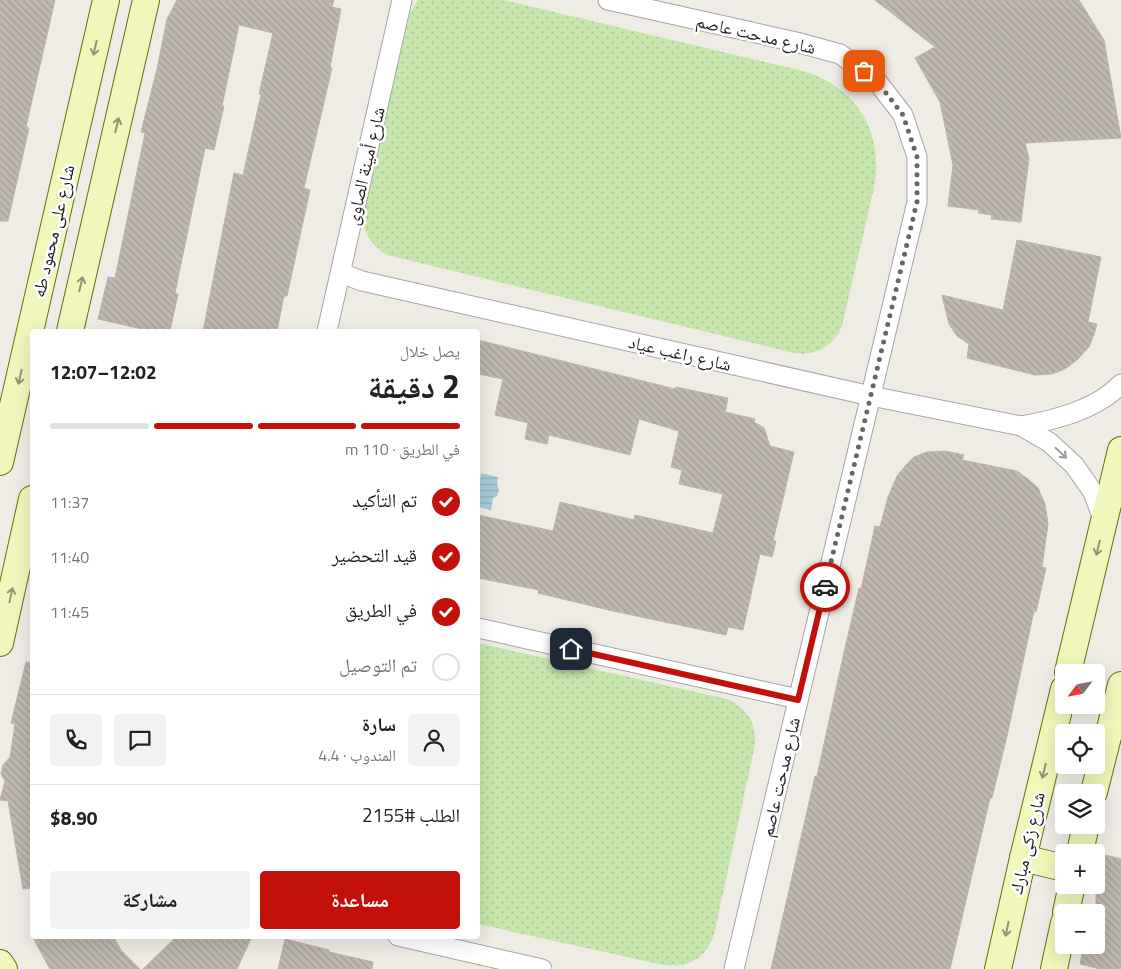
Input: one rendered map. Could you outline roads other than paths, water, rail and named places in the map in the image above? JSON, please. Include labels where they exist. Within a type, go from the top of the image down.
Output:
[{"type":"street","name":"شارع على محمود طه","points":[[31,329],[106,0]]},
{"type":"street","points":[[70,329],[146,0]]},
{"type":"street","name":"شارع أمينة الصاوى","points":[[327,329],[402,0]]},
{"type":"street","name":"شارع مدحت عاصم","points":[[608,0],[796,42],[840,54],[876,80],[903,115],[917,157],[917,202],[734,969]]},
{"type":"street","name":"شارع راغب عياد","points":[[341,273],[372,283],[871,396],[1020,426],[1049,442],[1074,465],[1093,492],[1104,522]]},
{"type":"street","name":"شارع على محمود طه","points":[[0,462],[30,331]]},
{"type":"street","name":"شارع راغب عياد","points":[[1020,426],[1055,420],[1088,407],[1121,384]]},
{"type":"street","points":[[1070,664],[1121,450]]},
{"type":"street","points":[[0,643],[30,508]]},
{"type":"street","points":[[480,628],[798,700]]},
{"type":"street","points":[[1096,784],[1121,684]]},
{"type":"street","name":"شارع زكى مبارك","points":[[998,969],[1058,714]]},
{"type":"street","points":[[1023,858],[1055,866]]},
{"type":"street","points":[[411,939],[542,969]]},
{"type":"street","points":[[1054,969],[1057,954]]},
{"type":"street","points":[[0,963],[4,969]]},
{"type":"water","points":[[481,473],[498,477],[499,491],[497,496],[493,498],[491,510],[480,507]]}]
